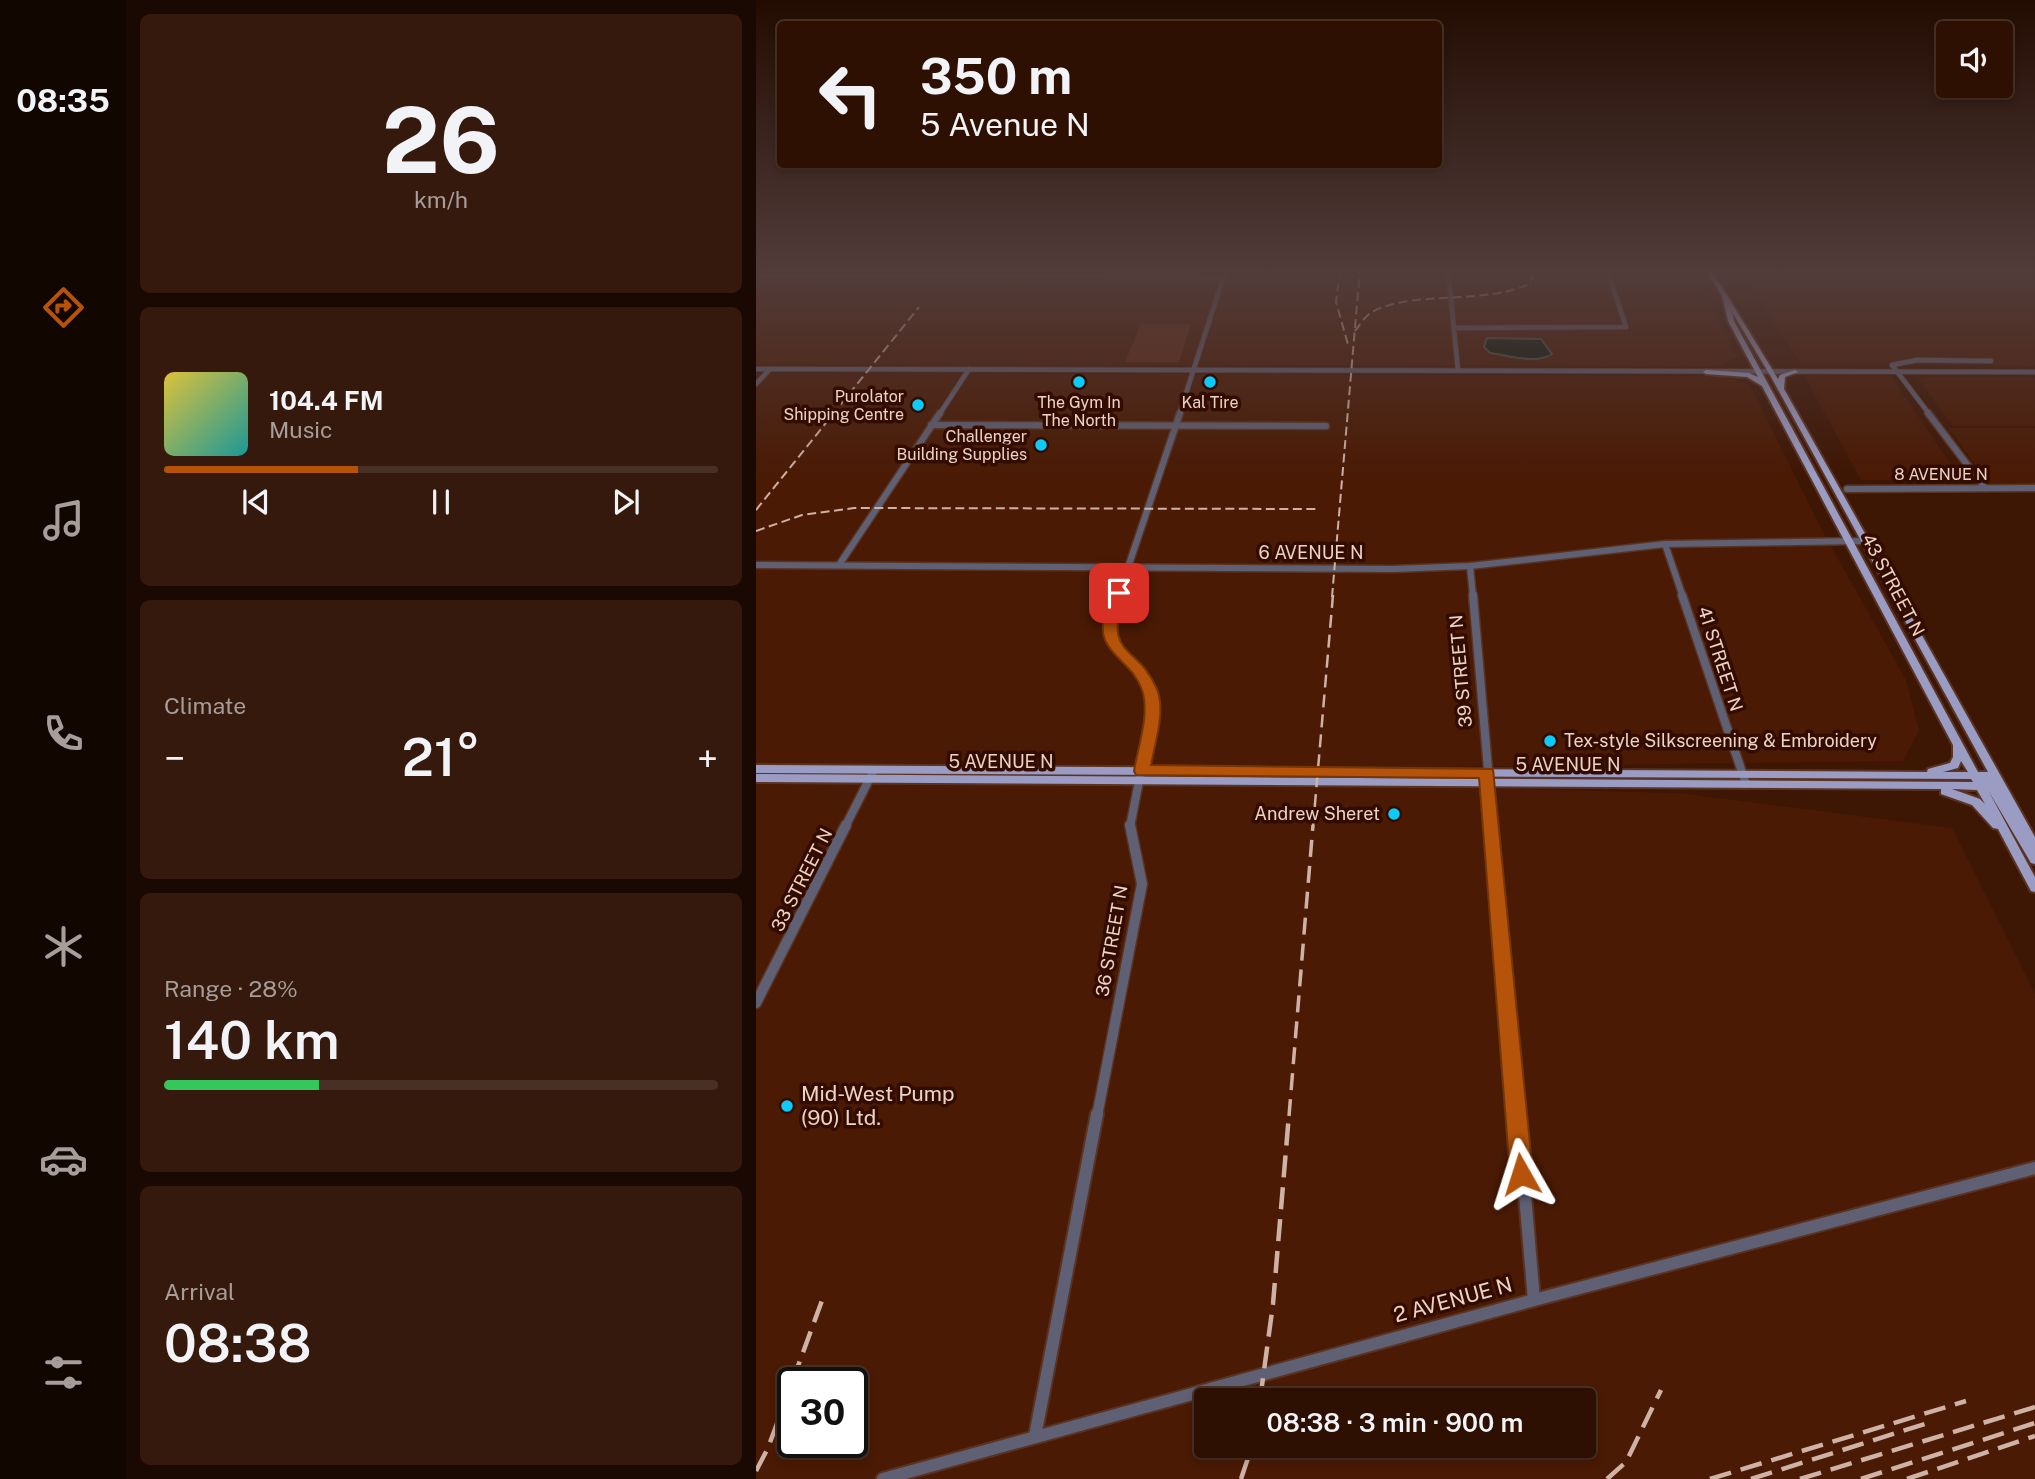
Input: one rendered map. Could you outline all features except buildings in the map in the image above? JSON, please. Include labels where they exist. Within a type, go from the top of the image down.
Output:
[{"type":"main road","name":"43 STREET N","points":[[1740,338],[1957,743],[1990,782],[2035,847]]},
{"type":"main road","points":[[1741,338],[1763,368],[1771,372]]},
{"type":"main road","name":"43 STREET N","points":[[1752,338],[1902,607],[1990,782],[2013,846],[2035,888]]},
{"type":"main road","points":[[1738,372],[1748,365],[1749,354]]},
{"type":"main road","points":[[1706,372],[1749,375],[1766,385]]},
{"type":"main road","points":[[1758,372],[1767,377],[1796,417]]},
{"type":"main road","points":[[1781,389],[1782,376],[1795,372]]},
{"type":"main road","points":[[1849,541],[1862,550],[1902,607]]},
{"type":"main road","points":[[1898,776],[1940,771],[1954,765],[1958,757],[1957,743]]},
{"type":"main road","name":"5 AVENUE N","points":[[756,769],[873,774]]},
{"type":"main road","name":"5 AVENUE N","points":[[756,778],[873,774],[1744,779],[1898,776],[1990,782]]},
{"type":"main road","name":"5 AVENUE N","points":[[1744,779],[1918,786],[1990,782]]},
{"type":"main road","points":[[1990,782],[2035,860]]},
{"type":"main road","points":[[1918,786],[1955,793],[1976,802],[2013,846]]},
{"type":"street","name":"36 STREET N","points":[[1035,1436],[1142,884],[1130,827],[1152,715],[1149,690],[1136,669],[1114,646],[1110,619],[1204,338]]},
{"type":"street","points":[[1455,338],[1458,370]]},
{"type":"street","points":[[1984,488],[1892,365],[1909,361],[1992,361]]},
{"type":"street","points":[[756,369],[2035,372]]},
{"type":"street","points":[[756,384],[770,369]]},
{"type":"street","points":[[839,565],[969,369]]},
{"type":"street","points":[[931,425],[1326,426]]},
{"type":"street","name":"8 AVENUE N","points":[[1847,489],[2035,488]]},
{"type":"street","name":"6 AVENUE N","points":[[756,565],[1393,569],[1469,566],[1665,544],[1865,541]]},
{"type":"street","name":"41 STREET N","points":[[1665,544],[1744,779]]},
{"type":"street","name":"39 STREET N","points":[[1469,566],[1534,1300]]},
{"type":"street","name":"33 STREET N","points":[[756,1003],[873,774]]},
{"type":"street","name":"2 AVENUE N","points":[[883,1479],[1534,1300],[2035,1168]]},
{"type":"shaded area","points":[[756,338],[1728,338],[1737,357],[1719,366],[756,365]]},
{"type":"shaded area","points":[[1135,338],[1187,338],[1179,362],[1125,362]]},
{"type":"shaded area","points":[[1487,338],[1541,339],[1552,354],[1530,359],[1490,353],[1484,347]]},
{"type":"shaded area","points":[[1784,338],[2035,338],[2035,366],[1801,364]]},
{"type":"shaded area","points":[[756,373],[1723,376],[1750,385],[1822,530],[1906,680],[1919,731],[1903,761],[1142,771],[756,770]]},
{"type":"shaded area","points":[[1804,375],[1891,376],[1962,481],[1861,480]]},
{"type":"shaded area","points":[[1917,377],[2035,377],[2035,426],[1953,426]]},
{"type":"shaded area","points":[[1949,428],[2035,428],[2035,484],[1989,484]]},
{"type":"shaded area","points":[[1140,780],[1678,793],[1952,828],[2035,994],[2035,1479],[756,1479],[756,781]]},
{"type":"railway","points":[[756,510],[894,338]]},
{"type":"railway","points":[[1346,338],[1349,348]]},
{"type":"railway","points":[[1332,597],[1354,338]]},
{"type":"railway","points":[[756,531],[802,515],[854,508],[1318,509]]},
{"type":"railway","points":[[1313,827],[1333,595]]},
{"type":"railway","points":[[1289,1116],[1313,825]]},
{"type":"railway","points":[[1262,1388],[1273,1304],[1289,1114]]},
{"type":"railway","points":[[756,1471],[768,1448],[824,1295]]},
{"type":"railway","points":[[1607,1479],[1626,1462],[1661,1390]]},
{"type":"railway","points":[[1710,1479],[1966,1401]]},
{"type":"railway","points":[[1800,1479],[2035,1407]]},
{"type":"railway","points":[[1751,1479],[1931,1422]]},
{"type":"railway","points":[[1861,1479],[2035,1423]]},
{"type":"railway","points":[[1907,1479],[2035,1436]]},
{"type":"railway","points":[[1241,1479],[1248,1458]]},
{"type":"place","name":"The Gym In The North","points":[[1079,382]]},
{"type":"place","name":"Kal Tire","points":[[1210,382]]},
{"type":"place","name":"Purolator Shipping Centre","points":[[918,405]]},
{"type":"place","name":"Challenger Building Supplies","points":[[1041,445]]},
{"type":"place","name":"Tex-style Silkscreening & Embroidery","points":[[1550,741]]},
{"type":"place","name":"Andrew Sheret","points":[[1394,814]]},
{"type":"place","name":"Mid-West Pump (90) Ltd.","points":[[787,1106]]},
{"type":"route","points":[[1119,593],[1110,619],[1114,646],[1136,669],[1149,690],[1152,715],[1142,771],[1487,773],[1521,1174]]}]
